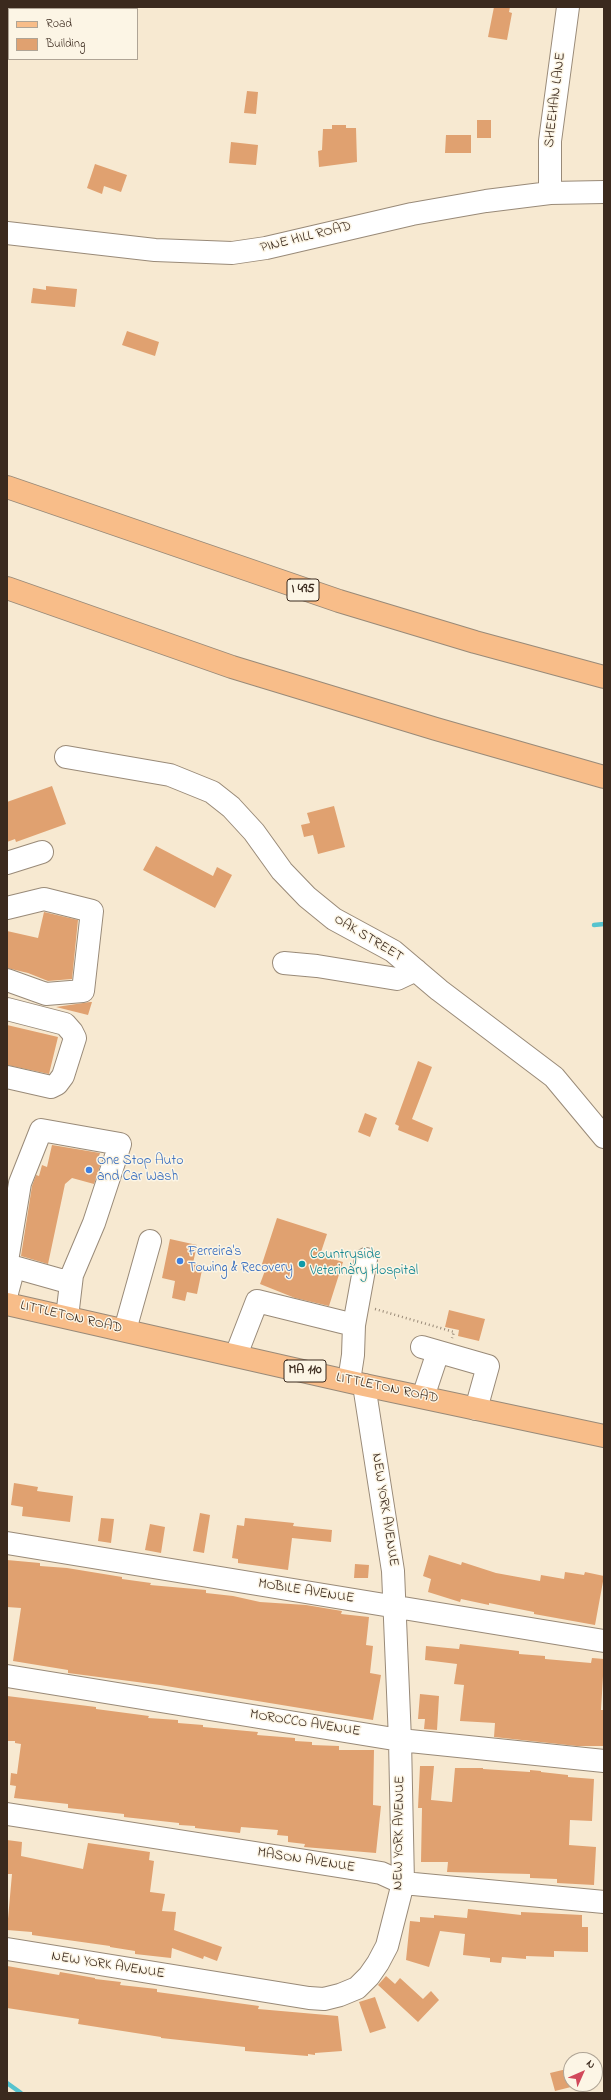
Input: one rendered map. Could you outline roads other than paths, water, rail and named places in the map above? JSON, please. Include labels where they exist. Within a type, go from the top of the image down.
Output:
[{"type":"main road","name":"I 495","points":[[7,487],[339,602],[604,678]]},
{"type":"main road","points":[[7,588],[232,667],[436,729],[604,777]]},
{"type":"main road","name":"LITTLETON ROAD","points":[[7,1304],[356,1383],[604,1436]]},
{"type":"street","name":"SHEEHAN LANE","points":[[550,193],[550,141],[568,7]]},
{"type":"street","name":"PINE HILL ROAD","points":[[7,233],[155,250],[232,253],[266,248],[412,214],[486,201],[550,193],[604,192]]},
{"type":"street","name":"OAK STREET","points":[[66,757],[170,775],[212,792],[231,807],[254,832],[282,871],[307,897],[334,919],[393,951],[439,990],[554,1077],[604,1137]]},
{"type":"street","points":[[7,863],[42,852]]},
{"type":"street","points":[[7,908],[44,899],[92,911],[83,992],[46,994],[7,980]]},
{"type":"street","points":[[284,963],[325,967],[397,979],[416,970]]},
{"type":"street","points":[[7,1009],[65,1024],[75,1038],[63,1076],[57,1084],[51,1087],[7,1077]]},
{"type":"street","points":[[7,1261],[20,1183],[41,1130],[120,1144],[94,1223],[72,1275],[67,1317]]},
{"type":"street","points":[[125,1330],[150,1241]]},
{"type":"street","name":"NEW YORK AVENUE","points":[[7,1949],[301,1997],[324,1999],[340,1995],[357,1988],[369,1976],[387,1946],[403,1883],[396,1606],[389,1536],[356,1383],[353,1355],[354,1325],[366,1259]]},
{"type":"street","points":[[7,1265],[71,1282]]},
{"type":"street","points":[[7,1273],[11,1278],[7,1293]]},
{"type":"street","points":[[236,1355],[257,1301],[354,1325]]},
{"type":"street","points":[[423,1397],[436,1351],[488,1366],[476,1409]]},
{"type":"street","name":"MOBILE AVENUE","points":[[7,1543],[604,1641]]},
{"type":"street","name":"MOROCCO AVENUE","points":[[7,1676],[400,1740],[604,1761]]},
{"type":"street","name":"MASON AVENUE","points":[[7,1814],[357,1869],[381,1874],[403,1883],[604,1902]]},
{"type":"waterway","points":[[594,925],[604,924]]},
{"type":"waterway","points":[[7,2083],[21,2093]]},
{"type":"place","name":"One Stop Auto and Car Wash","points":[[89,1170]]},
{"type":"place","name":"Ferreira's Towing & Recovery","points":[[180,1261]]},
{"type":"place","name":"Countryside Veterinary Hospital","points":[[302,1264]]}]
